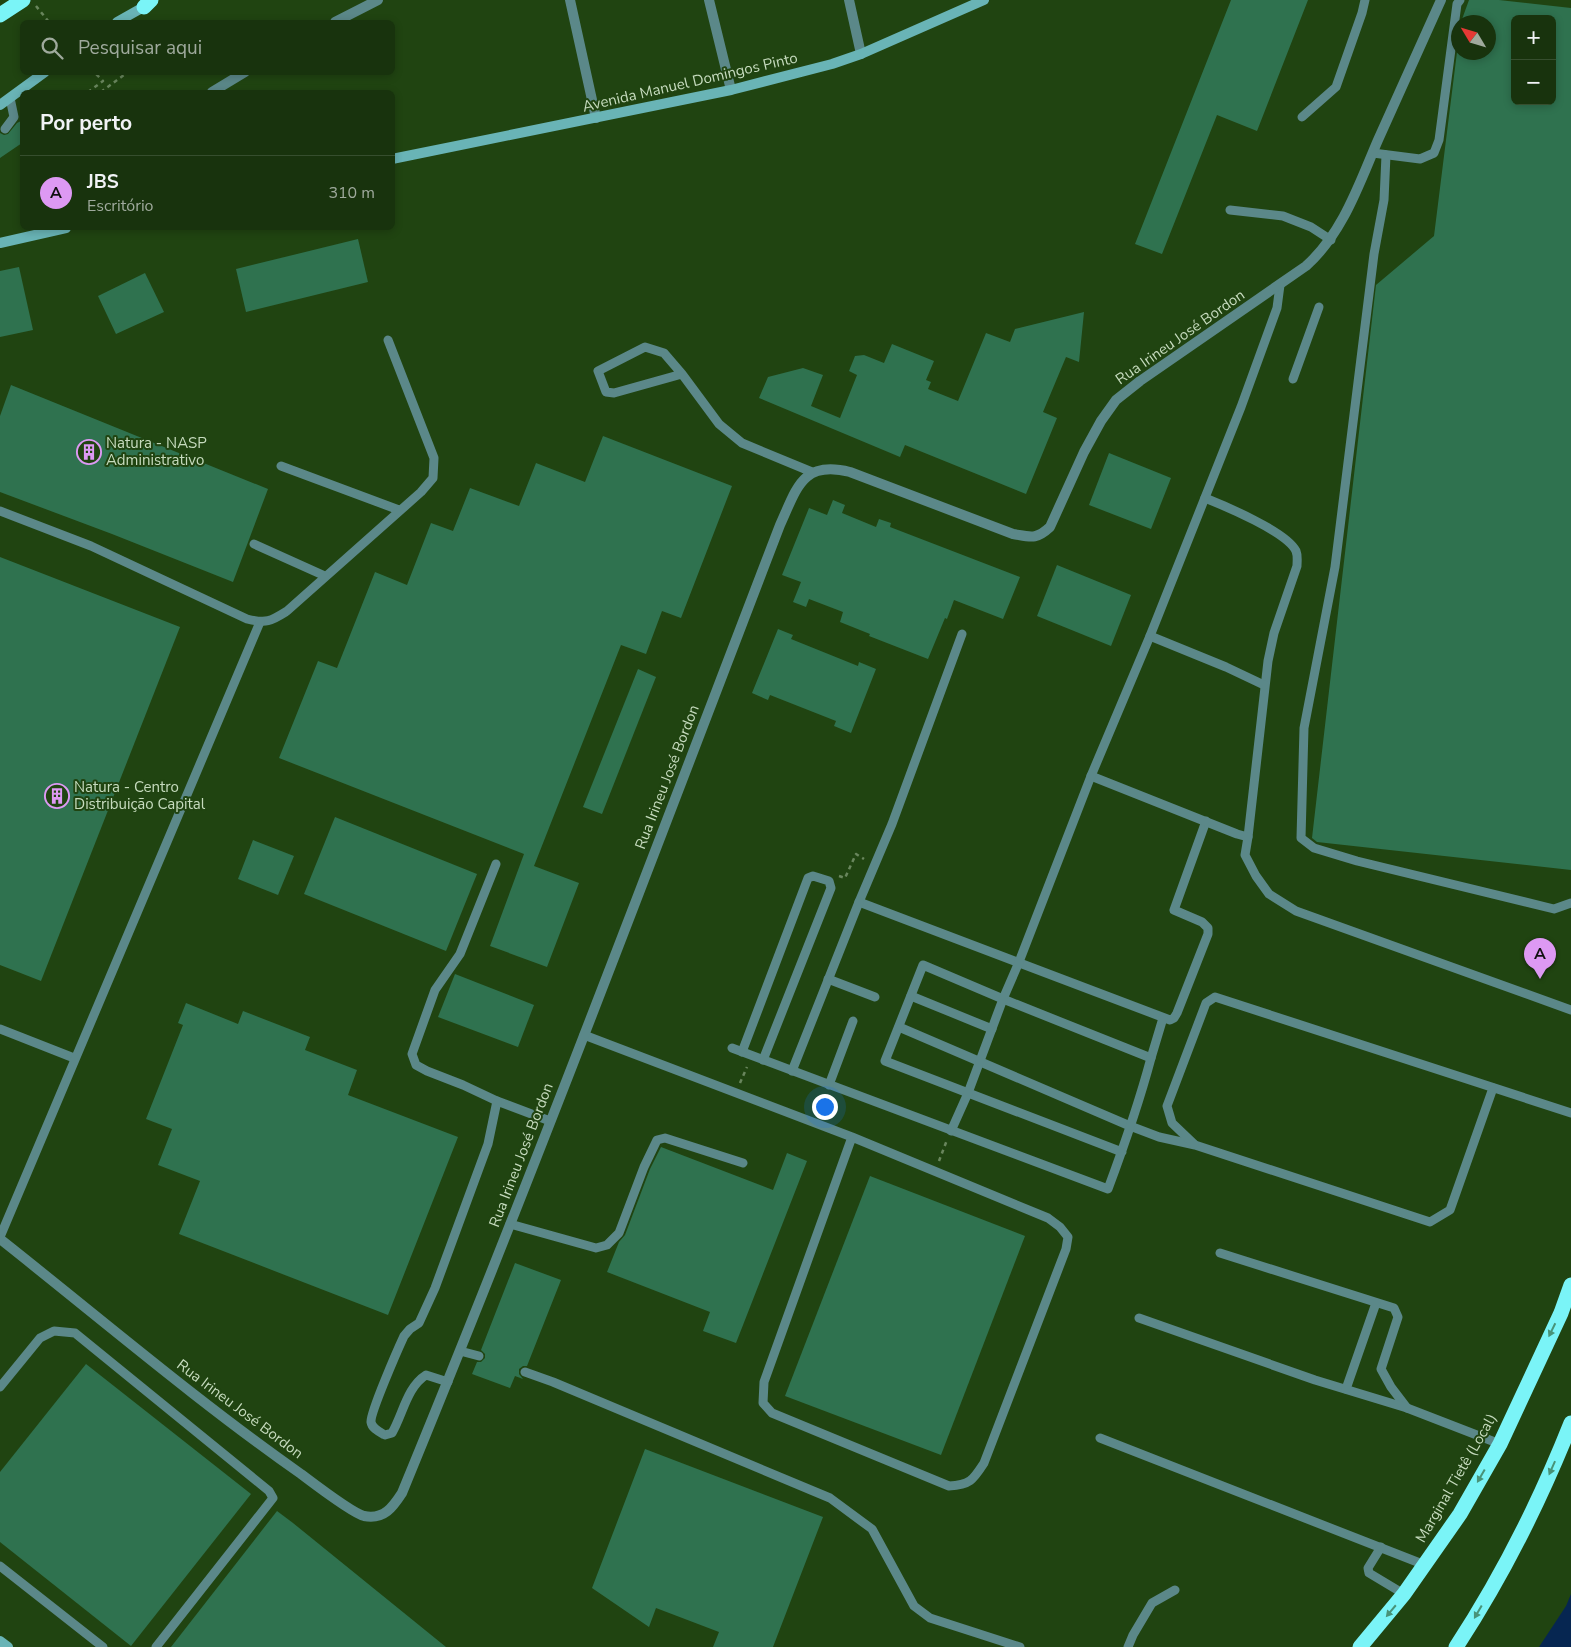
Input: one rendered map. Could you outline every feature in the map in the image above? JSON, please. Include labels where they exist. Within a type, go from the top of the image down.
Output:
[{"type":"highway","points":[[0,15],[23,0]]},
{"type":"highway","name":"Marginal Tietê (Local)","points":[[1360,1647],[1426,1565],[1460,1514],[1500,1444],[1561,1313],[1571,1285]]},
{"type":"highway","points":[[1456,1647],[1474,1619],[1527,1524],[1571,1423]]},
{"type":"street","points":[[339,20],[378,0]]},
{"type":"street","points":[[570,0],[596,118]]},
{"type":"street","points":[[709,0],[730,90]]},
{"type":"street","points":[[849,0],[861,54]]},
{"type":"street","name":"Avenida Manuel Domingos Pinto","points":[[395,158],[730,90],[832,64],[861,54],[984,0]]},
{"type":"street","name":"Rua Irineu José Bordon","points":[[0,1238],[251,1439],[346,1506],[363,1516],[382,1515],[394,1506],[402,1493],[448,1382],[584,1036],[780,524],[804,479],[812,472],[824,469],[837,469],[850,472],[1013,534],[1036,537],[1050,528],[1084,452],[1101,421],[1116,400],[1140,381],[1280,285],[1320,254],[1331,240],[1373,153],[1441,0]]},
{"type":"street","points":[[120,20],[151,2]]},
{"type":"street","points":[[21,90],[41,75]]},
{"type":"street","points":[[215,90],[240,75]]},
{"type":"street","points":[[0,105],[20,91]]},
{"type":"street","points":[[0,243],[57,230]]},
{"type":"street","points":[[0,1641],[8,1647]]},
{"type":"lane","points":[[1302,117],[1336,87],[1365,0]]},
{"type":"lane","points":[[1373,153],[1420,159],[1434,153],[1439,140],[1457,4],[1460,0]]},
{"type":"lane","points":[[5,129],[14,117],[10,98]]},
{"type":"lane","points":[[1386,155],[1384,200],[1374,254],[1335,567],[1304,728],[1301,838],[1314,848],[1357,861],[1554,909],[1571,902]]},
{"type":"lane","points":[[1230,210],[1283,216],[1312,227],[1331,240]]},
{"type":"lane","points":[[951,1131],[968,1093],[1091,776],[1150,636],[1263,349],[1277,308],[1280,285]]},
{"type":"lane","points":[[1292,379],[1319,307]]},
{"type":"lane","points":[[0,511],[91,546],[247,619],[260,622],[271,621],[287,611],[433,478],[434,458],[388,340]]},
{"type":"lane","points":[[682,374],[614,393],[606,392],[598,371],[645,347],[664,354],[682,374],[719,424],[742,443],[812,472]]},
{"type":"lane","points":[[282,466],[399,510]]},
{"type":"lane","points":[[1205,498],[1260,523],[1287,541],[1296,550],[1298,558],[1274,633],[1264,685],[1245,855],[1256,876],[1269,894],[1296,911],[1571,1010]]},
{"type":"lane","points":[[254,544],[325,576]]},
{"type":"lane","points":[[0,1238],[74,1058],[260,622]]},
{"type":"lane","points":[[792,1071],[892,824],[962,634]]},
{"type":"lane","points":[[1150,636],[1226,667],[1264,685]]},
{"type":"lane","points":[[1091,776],[1248,837]]},
{"type":"lane","points":[[859,902],[1170,1020],[1177,1013],[1208,934],[1208,928],[1202,922],[1174,910],[1206,822]]},
{"type":"lane","points":[[496,864],[460,954],[435,990],[412,1054],[416,1065],[427,1071],[463,1084],[497,1101],[550,1121]]},
{"type":"lane","points":[[747,1054],[808,878],[811,876],[829,881],[831,888],[763,1060]]},
{"type":"lane","points":[[1122,1152],[884,1061],[923,966],[1152,1058]]},
{"type":"lane","points":[[828,979],[875,997]]},
{"type":"lane","points":[[911,996],[992,1029]]},
{"type":"lane","points":[[1195,1145],[1172,1123],[1167,1106],[1206,1003],[1215,996],[1571,1113]]},
{"type":"lane","points":[[732,1048],[1108,1189],[1122,1152],[1164,1018]]},
{"type":"lane","points":[[829,1085],[853,1021]]},
{"type":"lane","points":[[898,1027],[1130,1126],[1195,1145],[1430,1222],[1450,1210],[1493,1088]]},
{"type":"lane","points":[[0,1029],[74,1058]]},
{"type":"lane","points":[[584,1036],[852,1137],[1048,1218],[1060,1227],[1068,1237],[1066,1249],[984,1463],[976,1476],[963,1485],[949,1486],[772,1413],[763,1404],[764,1382],[852,1137]]},
{"type":"lane","points":[[448,1382],[426,1375],[417,1380],[392,1433],[385,1435],[372,1425],[370,1421],[404,1336],[410,1329],[420,1323],[435,1288],[488,1144],[497,1101]]},
{"type":"lane","points":[[510,1224],[596,1248],[607,1245],[619,1233],[644,1167],[657,1140],[665,1138],[742,1164]]},
{"type":"lane","points":[[1220,1253],[1394,1308],[1398,1317],[1381,1370],[1391,1387],[1408,1408]]},
{"type":"lane","points":[[1346,1389],[1376,1303]]},
{"type":"lane","points":[[1139,1318],[1346,1389],[1408,1408],[1500,1444]]},
{"type":"lane","points":[[0,1386],[40,1338],[54,1331],[75,1333],[269,1491],[273,1498],[156,1647]]},
{"type":"lane","points":[[460,1351],[479,1356]]},
{"type":"lane","points":[[525,1372],[562,1385],[830,1498],[872,1529],[914,1606],[930,1618],[1020,1647]]},
{"type":"lane","points":[[1100,1438],[1426,1565]]},
{"type":"lane","points":[[1381,1547],[1368,1568],[1369,1573],[1404,1594]]},
{"type":"lane","points":[[0,1566],[104,1647]]},
{"type":"lane","points":[[1128,1647],[1152,1603],[1175,1590]]},
{"type":"path","points":[[31,0],[47,20]]},
{"type":"path","points":[[91,90],[103,81],[97,75]]},
{"type":"path","points":[[104,90],[124,75]]},
{"type":"path","points":[[820,878],[825,871],[845,878],[856,854],[874,865]]},
{"type":"path","points":[[736,1093],[747,1054]]},
{"type":"path","points":[[934,1171],[951,1131]]},
{"type":"water","points":[[1571,1594],[1571,1647],[1539,1647],[1566,1606]]},
{"type":"building","points":[[1231,0],[1308,0],[1257,131],[1217,115],[1162,254],[1135,244]]},
{"type":"building","points":[[1469,0],[1499,0],[1571,8],[1571,870],[1317,842],[1312,838],[1376,285],[1434,236],[1456,60],[1496,60],[1496,15],[1464,15]]},
{"type":"building","points":[[20,122],[20,144],[0,158],[0,133],[8,134]]},
{"type":"building","points":[[358,239],[368,282],[246,312],[236,269]]},
{"type":"building","points":[[19,267],[33,330],[0,337],[0,271]]},
{"type":"building","points":[[145,273],[164,312],[116,334],[98,296]]},
{"type":"building","points":[[1084,312],[1079,362],[1066,357],[1043,412],[1057,418],[1026,494],[905,445],[900,457],[759,398],[768,377],[803,368],[823,375],[811,406],[840,418],[857,375],[849,371],[855,356],[864,355],[884,363],[892,344],[934,361],[926,380],[931,382],[928,389],[958,401],[986,333],[1010,342],[1015,329]]},
{"type":"building","name":"Natura - NASP Administrativo","points":[[11,385],[268,489],[233,582],[0,492],[0,416]]},
{"type":"building","points":[[603,436],[732,486],[681,618],[662,611],[646,654],[621,645],[534,866],[579,883],[547,967],[490,946],[524,854],[279,758],[318,661],[337,668],[375,572],[407,585],[431,523],[453,531],[470,488],[519,506],[536,463],[585,482]]},
{"type":"building","points":[[1109,453],[1171,478],[1151,529],[1089,505]]},
{"type":"building","points":[[833,500],[845,505],[842,513],[876,527],[879,519],[891,523],[890,527],[1020,577],[1003,619],[954,600],[928,659],[869,636],[870,634],[840,622],[843,612],[809,599],[806,607],[793,602],[801,582],[782,575],[809,508],[827,515]]},
{"type":"building","name":"Natura - Centro Distribuição Capital","points":[[0,557],[180,627],[41,981],[0,965]]},
{"type":"building","points":[[1057,565],[1131,595],[1111,646],[1037,616]]},
{"type":"building","points":[[778,629],[793,635],[791,639],[858,666],[859,662],[876,669],[851,733],[834,726],[836,721],[770,695],[768,700],[752,693]]},
{"type":"building","points":[[638,669],[656,677],[602,814],[583,807]]},
{"type":"building","points":[[335,817],[477,874],[446,951],[304,894]]},
{"type":"building","points":[[253,840],[294,856],[278,895],[238,879]]},
{"type":"building","points":[[455,974],[534,1005],[518,1047],[438,1017]]},
{"type":"building","points":[[186,1003],[238,1024],[243,1011],[310,1037],[305,1050],[357,1070],[348,1095],[458,1137],[388,1315],[179,1234],[200,1181],[158,1165],[172,1129],[146,1119],[183,1025],[178,1023]]},
{"type":"building","points":[[661,1147],[773,1190],[787,1153],[807,1161],[736,1343],[703,1331],[710,1312],[607,1272],[619,1242],[625,1235],[650,1169]]},
{"type":"building","points":[[870,1176],[1025,1236],[941,1455],[785,1396]]},
{"type":"building","points":[[515,1263],[561,1280],[527,1366],[519,1369],[519,1374],[523,1379],[515,1376],[510,1388],[472,1374],[477,1362],[481,1362],[485,1358],[485,1354],[481,1350]]},
{"type":"building","points":[[86,1364],[251,1494],[131,1646],[0,1542],[0,1472]]},
{"type":"building","points":[[645,1449],[823,1517],[773,1647],[713,1647],[719,1632],[656,1608],[649,1627],[592,1588]]},
{"type":"building","points":[[277,1511],[293,1523],[446,1647],[171,1647]]},
{"type":"place","name":"Natura - NASP Administrativo","points":[[89,452]]},
{"type":"place","name":"Natura - Centro Distribuição Capital","points":[[57,796]]},
{"type":"place","name":"JBS","points":[[1540,979]]}]
